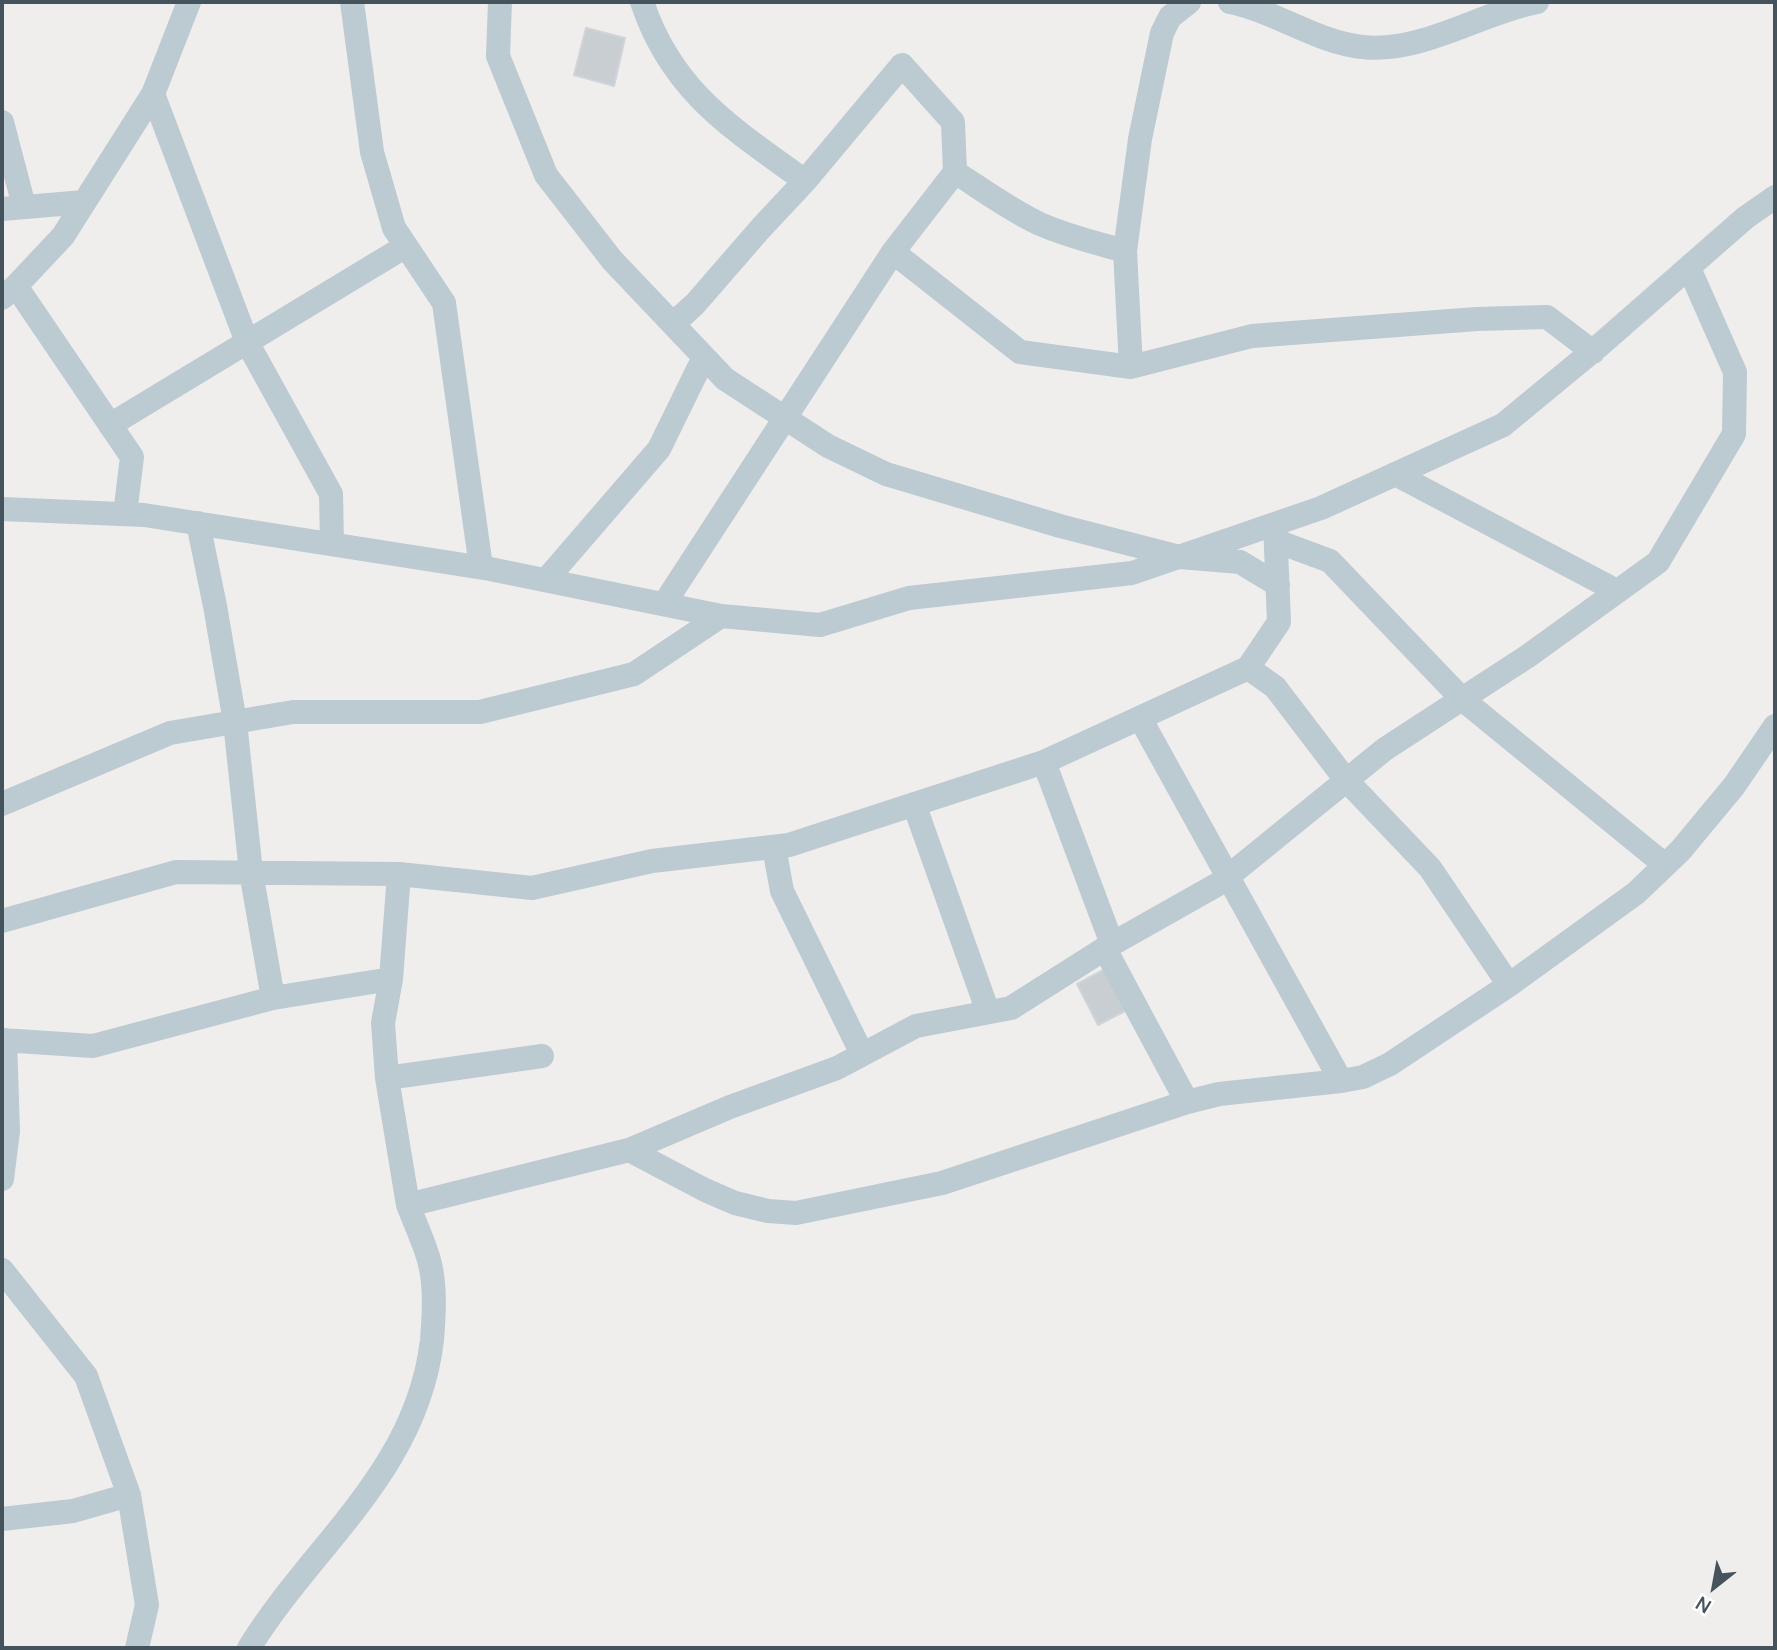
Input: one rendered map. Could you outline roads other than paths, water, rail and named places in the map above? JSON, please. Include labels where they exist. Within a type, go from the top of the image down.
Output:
[{"type":"street","points":[[125,514],[131,457],[110,425],[9,292],[63,236],[153,94],[189,2]]},
{"type":"street","points":[[352,2],[372,152],[394,228],[444,303],[481,567]]},
{"type":"street","points":[[500,2],[498,56],[545,175],[612,260],[725,379],[828,446],[886,474],[1060,526],[1180,556],[1240,562],[1278,585]]},
{"type":"street","points":[[642,2],[650,26],[665,55],[685,84],[735,130],[805,181]]},
{"type":"street","points":[[1132,366],[1125,251],[1140,139],[1162,33],[1170,17],[1189,2]]},
{"type":"street","points":[[1230,2],[1340,42],[1377,48],[1410,44],[1518,6],[1537,2]]},
{"type":"street","points":[[664,604],[892,252],[955,172],[953,122],[902,65],[805,181],[695,304],[673,324]]},
{"type":"street","points":[[153,94],[247,342],[331,494],[332,544]]},
{"type":"street","points":[[2,122],[13,207],[84,202]]},
{"type":"street","points":[[955,172],[1040,224],[1125,251]]},
{"type":"street","points":[[2,509],[125,514],[198,523],[481,567],[721,616],[820,625],[909,598],[1132,573],[1180,556],[1275,532],[1321,508],[1503,425],[1593,352],[1745,218],[1775,197]]},
{"type":"street","points":[[110,425],[406,246]]},
{"type":"street","points":[[892,252],[1020,352],[1132,366],[1252,336],[1476,319],[1547,317],[1593,352]]},
{"type":"street","points":[[408,1205],[629,1150],[730,1107],[837,1068],[916,1026],[1011,1008],[1229,876],[1385,749],[1528,656],[1658,562],[1734,434],[1735,372],[1689,268]]},
{"type":"street","points":[[546,580],[659,449],[704,357]]},
{"type":"street","points":[[1395,474],[1617,591]]},
{"type":"street","points":[[198,523],[235,722],[251,872],[273,998]]},
{"type":"street","points":[[2,921],[176,872],[399,874],[532,888],[652,860],[789,845],[1044,762],[1248,668],[1279,622],[1275,532]]},
{"type":"street","points":[[1275,532],[1330,561],[1462,699],[1665,865]]},
{"type":"street","points":[[2,804],[170,733],[293,712],[480,712],[634,674],[721,616]]},
{"type":"street","points":[[1248,668],[1275,687],[1346,780],[1430,868],[1508,985]]},
{"type":"street","points":[[1140,718],[1341,1081]]},
{"type":"street","points":[[629,1150],[735,1203],[768,1211],[796,1213],[942,1184],[1187,1102],[1219,1094],[1363,1077],[1390,1064],[1508,985],[1636,892],[1680,851],[1734,786],[1775,726]]},
{"type":"street","points":[[1044,762],[1109,947],[1187,1102]]},
{"type":"street","points":[[914,804],[988,1012]]},
{"type":"street","points":[[774,846],[782,891],[862,1054]]},
{"type":"street","points":[[249,1648],[279,1604],[369,1494],[393,1455],[414,1411],[431,1348],[433,1305],[429,1261],[408,1205],[387,1078],[383,1023],[391,979],[399,874]]},
{"type":"street","points":[[2,1179],[8,1131],[3,1040],[93,1046],[273,998],[391,979]]},
{"type":"street","points":[[387,1078],[542,1056]]},
{"type":"street","points":[[2,1270],[86,1376],[129,1495],[147,1605],[137,1648]]},
{"type":"street","points":[[2,1519],[73,1511],[129,1495]]}]
